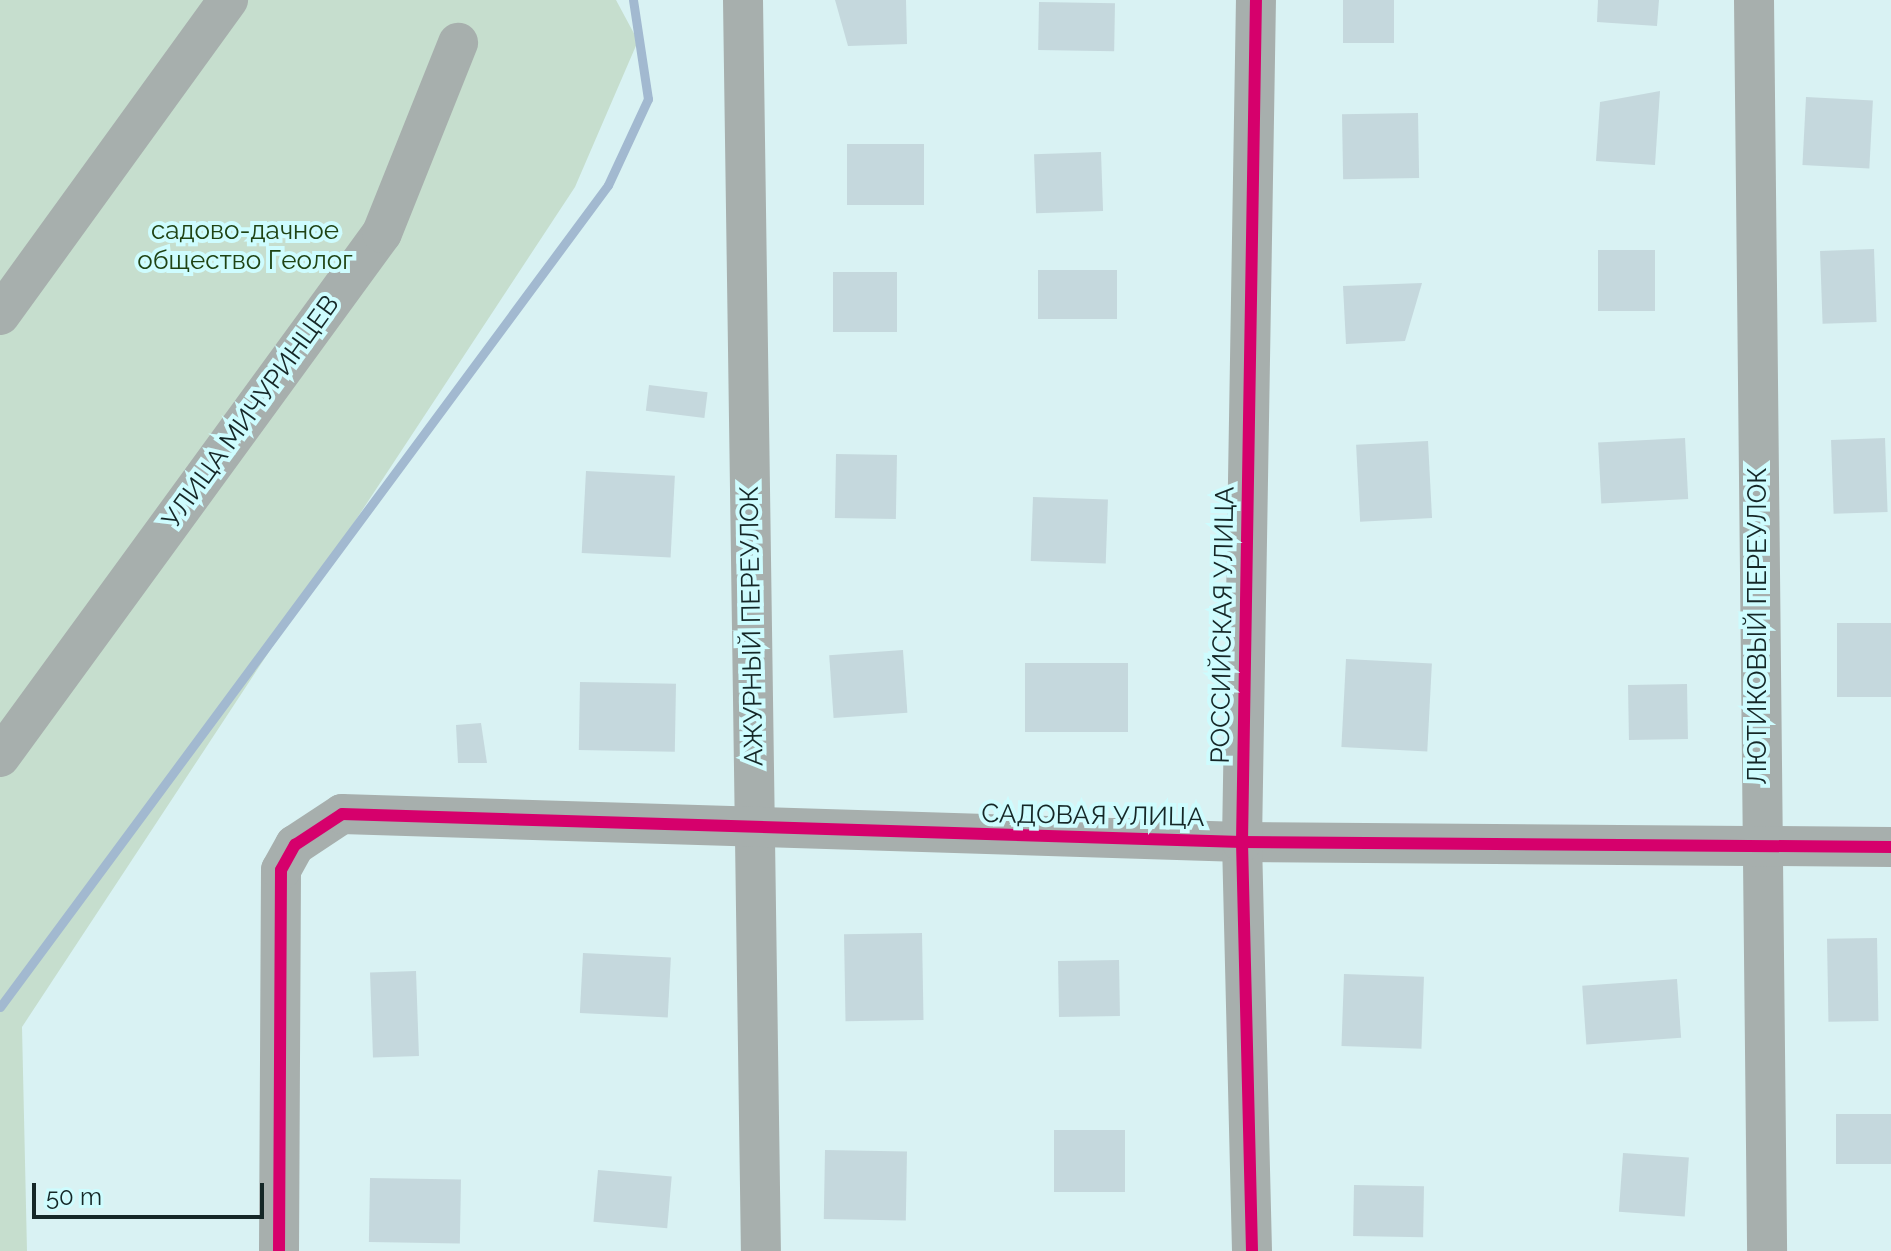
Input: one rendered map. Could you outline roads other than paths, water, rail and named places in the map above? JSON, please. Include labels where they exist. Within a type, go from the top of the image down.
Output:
[{"type":"street","points":[[0,315],[228,0]]},
{"type":"street","name":"АЖУРНЫЙ ПЕРЕУЛОК","points":[[743,0],[761,1251]]},
{"type":"street","name":"РОССИЙСКАЯ УЛИЦА","points":[[1252,1251],[1242,842],[1256,0]]},
{"type":"street","name":"ЛЮТИКОВЫЙ ПЕРЕУЛОК","points":[[1754,0],[1759,852],[1767,1251]]},
{"type":"street","name":"УЛИЦА МИЧУРИНЦЕВ","points":[[0,757],[382,233],[458,43]]},
{"type":"street","name":"САДОВАЯ УЛИЦА","points":[[279,1251],[277,893],[295,845],[342,814],[754,830],[1242,842],[1759,852],[1891,847]]},
{"type":"waterway","points":[[0,1007],[608,185],[648,99],[633,0]]},
{"type":"park label","name":"садово-дачное общество Геолог","points":[[245,246]]}]
